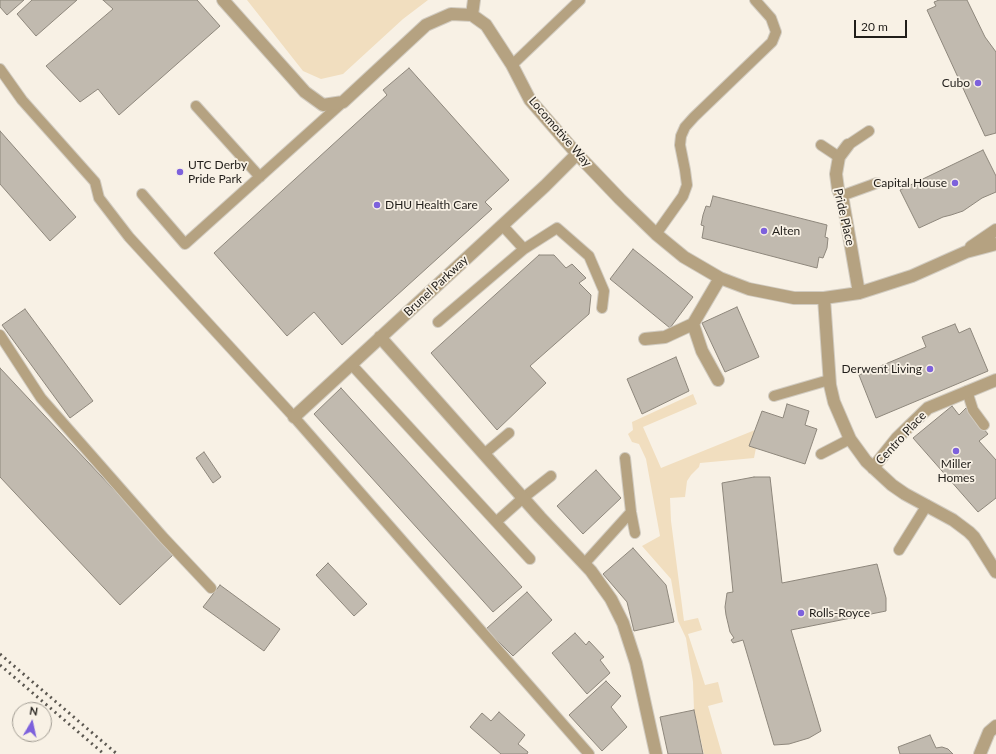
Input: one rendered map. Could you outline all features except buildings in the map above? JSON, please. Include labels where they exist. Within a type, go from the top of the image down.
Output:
[{"type":"street","points":[[223,0],[305,92],[323,105],[343,102],[426,25],[451,14],[472,15],[474,0]]},
{"type":"street","name":"Locomotive Way","points":[[472,15],[486,25],[512,65],[530,100],[577,154],[656,234],[684,257],[720,278],[749,289],[765,293],[794,298],[824,298],[859,292],[907,277],[966,252],[996,244]]},
{"type":"street","name":"Pride Place","points":[[848,145],[839,157],[836,174],[838,189],[844,201],[859,292]]},
{"type":"street","name":"Brunel Parkway","points":[[294,417],[545,186],[577,154]]},
{"type":"street","name":"Locomotive Way","points":[[966,252],[996,230]]},
{"type":"street","points":[[645,339],[665,337],[693,324],[720,278]]},
{"type":"street","points":[[824,298],[830,380],[834,402],[850,439],[859,453],[892,485],[905,494],[953,520],[969,532],[974,537],[996,572]]},
{"type":"street","points":[[693,324],[702,351],[718,380]]},
{"type":"street","points":[[380,337],[523,498],[591,571],[611,599],[622,623],[636,663],[656,754]]},
{"type":"street","name":"Centro Place","points":[[873,468],[897,438],[928,408],[996,380]]},
{"type":"street","points":[[980,754],[989,732],[996,726]]},
{"type":"lane","points":[[512,65],[580,0]]},
{"type":"lane","points":[[656,234],[683,196],[687,185],[680,145],[681,136],[685,127],[772,42],[776,32],[771,18],[755,0]]},
{"type":"lane","points":[[0,69],[22,100],[95,182],[99,198],[130,237],[294,417],[588,754]]},
{"type":"lane","points":[[142,194],[185,244],[343,102]]},
{"type":"lane","points":[[196,106],[260,177]]},
{"type":"lane","points":[[848,145],[868,131]]},
{"type":"lane","points":[[821,145],[839,157]]},
{"type":"lane","points":[[841,196],[876,183]]},
{"type":"lane","points":[[502,225],[524,249]]},
{"type":"lane","points":[[438,322],[524,249],[557,228],[589,256],[604,291],[602,308]]},
{"type":"lane","points":[[0,336],[41,398],[163,537],[211,588]]},
{"type":"lane","points":[[350,364],[530,559]]},
{"type":"lane","points":[[774,396],[830,380]]},
{"type":"lane","points":[[967,392],[973,410],[984,425]]},
{"type":"lane","points":[[484,454],[509,433]]},
{"type":"lane","points":[[821,454],[850,439]]},
{"type":"lane","points":[[625,458],[635,533]]},
{"type":"lane","points":[[496,522],[551,476]]},
{"type":"lane","points":[[899,550],[927,505]]},
{"type":"lane","points":[[584,564],[631,512]]},
{"type":"shaded area","points":[[247,0],[428,0],[403,19],[343,74],[321,79],[303,71]]},
{"type":"shaded area","points":[[693,394],[697,404],[643,427],[661,468],[755,430],[749,446],[756,448],[754,458],[700,463],[699,467],[687,481],[685,497],[670,498],[671,521],[684,621],[698,618],[702,630],[688,634],[705,685],[718,682],[723,702],[708,706],[722,754],[704,754],[694,710],[693,682],[686,638],[678,621],[671,579],[642,546],[660,536],[646,459],[639,444],[632,442],[628,434],[633,430],[632,422]]},
{"type":"railway","points":[[0,654],[117,754]]},
{"type":"railway","points":[[0,665],[104,754]]},
{"type":"place","name":"Cubo","points":[[978,83]]},
{"type":"place","name":"UTC Derby Pride Park","points":[[180,172]]},
{"type":"place","name":"Capital House","points":[[955,183]]},
{"type":"place","name":"DHU Health Care","points":[[377,205]]},
{"type":"place","name":"Alten","points":[[764,231]]},
{"type":"place","name":"Derwent Living","points":[[930,369]]},
{"type":"place","name":"Miller Homes","points":[[956,451]]},
{"type":"place","name":"Rolls-Royce","points":[[801,613]]}]
